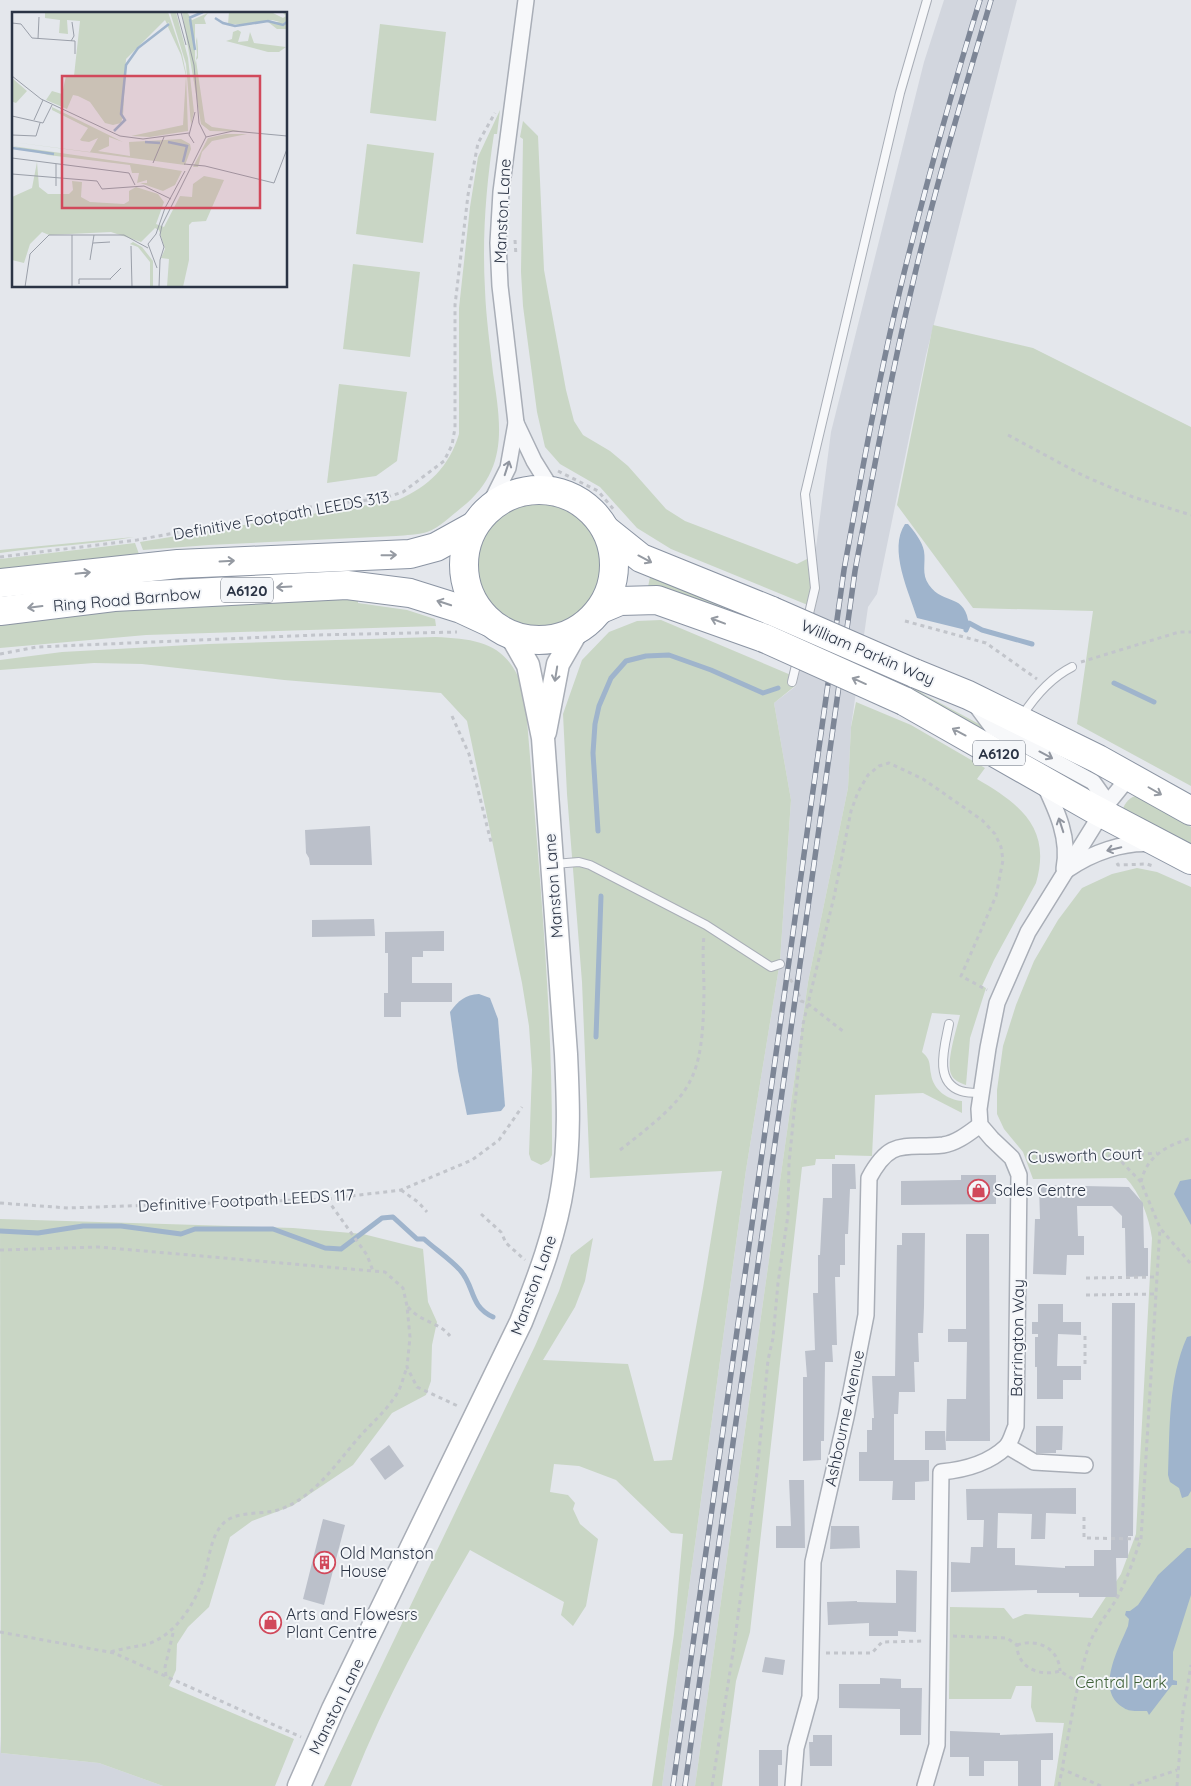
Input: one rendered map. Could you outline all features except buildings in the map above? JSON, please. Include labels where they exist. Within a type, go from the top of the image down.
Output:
[{"type":"highway","points":[[552,478],[586,506],[613,523],[615,570],[610,591],[601,609],[577,631],[555,639],[533,640],[500,628],[472,598],[466,584],[465,549],[481,518],[506,496],[529,490],[552,478]]},
{"type":"highway","name":"Ring Road Barnbow","points":[[0,583],[178,564],[410,554],[436,547],[481,518]]},
{"type":"highway","name":"William Parkin Way","points":[[613,523],[641,558],[772,611],[968,695],[1129,776],[1191,811]]},
{"type":"highway","name":"Ring Road Barnbow","points":[[0,611],[114,597],[347,585],[410,592],[461,609],[500,628]]},
{"type":"highway","name":"William Parkin Way","points":[[601,609],[620,601],[657,600],[764,638],[904,701],[1040,777],[1105,808],[1162,857],[1191,860]]},
{"type":"street","name":"Manston Lane","points":[[481,518],[508,468],[516,423],[500,286],[498,243],[501,192],[526,0]]},
{"type":"street","name":"Manston Lane","points":[[516,423],[534,461],[552,478]]},
{"type":"street","name":"Manston Lane","points":[[299,1786],[317,1744],[521,1322],[543,1266],[563,1185],[568,1106],[543,738],[528,665],[500,628]]},
{"type":"street","name":"Manston Lane","points":[[543,738],[549,717],[558,664],[577,631]]},
{"type":"street","points":[[968,695],[992,727],[1093,782],[1105,808]]},
{"type":"street","points":[[1012,1158],[992,1140],[980,1125],[979,1109],[988,1048],[1000,997],[1028,932],[1105,808],[1129,776]]},
{"type":"street","points":[[1040,777],[1064,832],[1067,853],[1063,873]]},
{"type":"street","points":[[1063,873],[1081,860],[1102,852],[1145,843],[1162,857]]},
{"type":"street","name":"Ashbourne Avenue","points":[[793,1786],[796,1748],[810,1697],[813,1562],[846,1417],[866,1315],[869,1178],[878,1160],[891,1150],[909,1145],[944,1145],[958,1140],[980,1125]]},
{"type":"street","name":"Barrington Way","points":[[1007,1446],[1016,1426],[1019,1175],[1012,1158]]},
{"type":"street","points":[[925,1786],[937,1745],[941,1472],[966,1469],[1007,1446],[1034,1462],[1085,1465]]},
{"type":"lane","points":[[804,635],[815,588],[805,494],[900,93],[927,0]]},
{"type":"lane","points":[[792,682],[801,644]]},
{"type":"lane","points":[[1019,720],[1036,694],[1060,673],[1072,667]]},
{"type":"lane","points":[[552,864],[579,862],[590,865],[706,924],[772,967],[780,964]]},
{"type":"lane","points":[[949,1024],[943,1054],[943,1072],[949,1085],[961,1092],[981,1093]]},
{"type":"path","name":"Definitive Footpath LEEDS 313","points":[[0,557],[137,540],[316,506],[384,498],[403,492],[444,461],[452,445],[455,428],[455,305],[472,166],[478,143],[500,105],[512,102]]},
{"type":"path","points":[[515,230],[516,259]]},
{"type":"path","points":[[1008,435],[1093,480],[1133,497],[1191,515]]},
{"type":"path","points":[[552,478],[598,491],[613,523]]},
{"type":"path","points":[[905,621],[986,643],[1046,685]]},
{"type":"path","points":[[0,654],[37,647],[316,635],[452,632]]},
{"type":"path","points":[[1072,667],[1083,661],[1172,634],[1191,632]]},
{"type":"path","points":[[452,716],[469,754],[490,842]]},
{"type":"path","points":[[712,1786],[734,1646],[757,1473],[768,1360],[773,1338],[778,1283],[788,1216],[789,1163],[803,1024],[834,897],[854,802],[868,775],[879,766],[889,763],[923,780],[982,820],[995,834],[1001,847],[1001,876],[996,896],[961,976],[1000,997]]},
{"type":"path","points":[[1118,865],[1146,864],[1162,857]]},
{"type":"path","points":[[620,1150],[673,1107],[688,1087],[698,1065],[703,1039],[703,943],[706,924]]},
{"type":"path","points":[[780,964],[786,977],[796,987],[801,1001],[807,1003],[844,1032]]},
{"type":"path","name":"Definitive Footpath LEEDS 117","points":[[0,1203],[68,1208],[327,1200],[401,1190],[472,1160],[499,1140],[522,1107]]},
{"type":"path","points":[[1141,1182],[1143,1173],[1157,1153],[1191,1138]]},
{"type":"path","name":"Cusworth Court","points":[[1012,1158],[1116,1156],[1157,1153]]},
{"type":"path","points":[[1116,1156],[1141,1182],[1160,1228],[1191,1264]]},
{"type":"path","points":[[401,1190],[418,1202],[427,1212]]},
{"type":"path","points":[[327,1200],[360,1245],[374,1270]]},
{"type":"path","points":[[481,1214],[501,1232],[506,1243],[523,1259],[543,1266]]},
{"type":"path","points":[[1059,1786],[1079,1683],[1090,1644],[1104,1616],[1117,1598],[1129,1573],[1141,1539],[1160,1228]]},
{"type":"path","points":[[0,1250],[98,1247],[374,1270],[384,1272],[395,1279],[403,1288],[408,1306],[410,1337],[407,1367],[398,1392],[383,1412],[328,1474],[298,1501],[265,1513],[238,1515],[229,1518],[220,1526],[214,1539],[197,1595],[175,1627],[165,1636],[148,1644],[111,1652]]},
{"type":"path","points":[[1086,1278],[1158,1277]]},
{"type":"path","points":[[1086,1295],[1156,1294]]},
{"type":"path","points":[[408,1306],[416,1316],[445,1330],[450,1336]]},
{"type":"path","points":[[1085,1336],[1085,1366]]},
{"type":"path","points":[[407,1367],[417,1388],[451,1402],[476,1416]]},
{"type":"path","points":[[1084,1517],[1084,1538],[1141,1539]]},
{"type":"path","points":[[166,1677],[165,1667],[175,1627]]},
{"type":"path","points":[[0,1632],[111,1652],[317,1744]]},
{"type":"path","points":[[810,1653],[872,1653],[882,1642],[938,1638],[1007,1638],[1017,1645]]},
{"type":"path","points":[[1017,1645],[1027,1642],[1037,1643],[1053,1651],[1059,1661],[1060,1671]]},
{"type":"path","points":[[1017,1645],[1017,1654],[1024,1664],[1035,1672],[1048,1674],[1060,1671],[1079,1683]]},
{"type":"path","points":[[1176,1786],[1183,1711],[1191,1665]]},
{"type":"path","points":[[1062,1769],[1101,1786]]},
{"type":"path","points":[[1130,1786],[1177,1770]]},
{"type":"shaded area","points":[[944,0],[1017,0],[926,355],[877,594],[868,607],[851,727],[848,788],[808,982],[695,1786],[662,1786],[746,1170],[780,961],[791,800],[774,703],[796,686],[820,588],[815,555],[831,432],[924,62]]},
{"type":"shaded area","points":[[0,1736],[1,1753],[99,1763],[163,1786],[0,1786]]},
{"type":"green space","points":[[380,24],[446,32],[436,121],[370,113]]},
{"type":"green space","points":[[500,110],[497,134],[494,134],[489,173],[484,251],[486,310],[498,411],[498,446],[494,463],[487,478],[476,493],[440,525],[420,534],[143,550],[140,542],[398,500],[428,482],[443,466],[455,446],[459,434],[459,308],[470,207],[478,157]]},
{"type":"green space","points":[[523,121],[538,136],[544,270],[566,390],[574,421],[583,435],[610,451],[628,466],[666,509],[685,521],[797,564],[815,555],[820,588],[815,608],[671,549],[637,528],[600,487],[560,464],[545,447],[537,412],[523,306],[521,272],[523,139],[520,137]]},
{"type":"green space","points":[[367,144],[434,153],[423,243],[356,234]]},
{"type":"green space","points":[[353,264],[420,272],[410,357],[343,349]]},
{"type":"green space","points":[[933,325],[1033,348],[1191,427],[1191,786],[1077,724],[1093,611],[973,608],[897,505]]},
{"type":"green space","points":[[339,384],[407,392],[397,461],[376,476],[327,483]]},
{"type":"green space","points":[[540,501],[553,502],[565,506],[585,520],[599,540],[603,552],[603,578],[599,590],[585,610],[565,624],[553,628],[540,629],[527,628],[515,624],[495,610],[481,590],[477,578],[476,565],[477,552],[481,540],[495,520],[515,506],[527,502]]},
{"type":"green space","points":[[134,537],[101,542],[0,553],[0,550]]},
{"type":"green space","points":[[135,543],[139,554],[0,574],[0,559]]},
{"type":"green space","points":[[650,577],[893,675],[927,696],[1070,773],[1066,780],[648,587]]},
{"type":"green space","points":[[358,595],[358,603],[407,610],[435,619],[436,626],[146,635],[0,648],[0,623],[107,610]]},
{"type":"green space","points":[[661,620],[798,678],[795,686],[774,703],[791,800],[780,961],[746,1170],[662,1786],[652,1786],[674,1634],[683,1534],[671,1533],[616,1480],[579,1466],[554,1464],[550,1492],[568,1495],[575,1503],[573,1509],[580,1524],[598,1539],[586,1606],[573,1626],[561,1615],[564,1602],[470,1550],[406,1666],[363,1755],[351,1786],[324,1786],[535,1346],[559,1291],[571,1255],[593,1238],[585,1281],[575,1307],[543,1360],[628,1364],[654,1461],[672,1460],[722,1171],[590,1178],[582,982],[567,794],[563,714],[582,660],[609,632],[637,621]]},
{"type":"green space","points":[[435,637],[468,640],[493,648],[512,665],[525,695],[547,982],[552,1097],[552,1155],[549,1161],[541,1165],[531,1160],[529,1154],[532,1070],[529,1026],[522,983],[467,721],[441,693],[284,680],[142,664],[94,663],[0,670],[0,660],[62,652],[208,644]]},
{"type":"green space","points":[[856,702],[911,725],[985,768],[977,779],[1007,798],[1029,820],[1036,833],[1040,847],[1040,864],[1036,883],[982,986],[986,988],[970,1038],[966,1085],[953,1078],[950,1068],[951,1053],[960,1015],[932,1013],[922,1052],[930,1064],[932,1080],[935,1085],[942,1093],[952,1099],[962,1101],[962,1113],[923,1093],[875,1095],[872,1156],[835,1155],[835,1159],[816,1159],[815,1165],[802,1167],[750,1632],[736,1681],[722,1786],[695,1786],[808,982],[848,788],[851,727]]},
{"type":"green space","points":[[1139,795],[1191,827],[1191,845],[1122,810],[1128,800]]},
{"type":"green space","name":"Central Park","points":[[1137,868],[1157,872],[1191,887],[1191,1786],[1054,1786],[1064,1723],[1036,1722],[1031,1707],[1032,1686],[1016,1686],[1011,1699],[949,1699],[950,1607],[1004,1608],[1013,1619],[1025,1614],[1092,1618],[1121,1574],[1136,1534],[1152,1238],[1149,1222],[1140,1198],[1126,1178],[1033,1179],[1023,1152],[1004,1129],[997,1114],[997,1090],[1003,1046],[1016,1005],[1034,961],[1058,920],[1082,888],[1112,874]]},
{"type":"green space","points":[[0,1219],[293,1228],[363,1234],[423,1249],[428,1302],[437,1322],[432,1345],[431,1381],[426,1395],[392,1413],[353,1465],[292,1506],[252,1521],[230,1537],[209,1607],[188,1627],[177,1644],[176,1670],[169,1686],[294,1739],[275,1786],[163,1786],[99,1763],[1,1753]]},
{"type":"water","points":[[905,524],[908,524],[913,530],[923,547],[924,573],[929,585],[941,595],[964,608],[969,626],[966,630],[917,618],[899,558],[900,534]]},
{"type":"water","points":[[479,994],[490,998],[498,1019],[505,1106],[501,1111],[467,1115],[458,1071],[450,1012],[463,999]]},
{"type":"water","points":[[1191,1179],[1191,1225],[1174,1194],[1180,1181]]},
{"type":"water","points":[[1191,1336],[1191,1491],[1188,1496],[1182,1498],[1179,1488],[1170,1482],[1168,1475],[1170,1422],[1176,1370],[1187,1337]]},
{"type":"water","points":[[1187,1548],[1191,1548],[1191,1595],[1173,1652],[1173,1680],[1177,1681],[1177,1685],[1172,1685],[1149,1715],[1147,1711],[1126,1709],[1115,1700],[1111,1691],[1110,1680],[1115,1657],[1128,1626],[1129,1619],[1125,1615],[1126,1611],[1130,1611],[1138,1605],[1158,1575]]},
{"type":"waterway","points":[[966,630],[969,623],[982,630],[1032,644]]},
{"type":"waterway","points":[[598,831],[593,753],[595,724],[599,706],[611,678],[626,661],[646,656],[669,655],[711,670],[763,693],[778,688]]},
{"type":"waterway","points":[[1114,683],[1154,702]]},
{"type":"waterway","points":[[596,1037],[601,896]]},
{"type":"waterway","points":[[0,1231],[38,1233],[83,1226],[121,1226],[181,1234],[195,1229],[273,1229],[325,1248],[341,1249],[382,1218],[393,1217],[417,1239],[424,1239],[456,1266],[465,1276],[476,1302],[485,1312],[493,1317]]},
{"type":"railway","points":[[673,1786],[844,570],[895,310],[940,136],[980,0]]},
{"type":"railway","points":[[685,1786],[855,571],[890,387],[914,278],[941,173],[991,0]]},
{"type":"place","name":"Sales Centre","points":[[978,1190]]},
{"type":"place","name":"Old Manston House","points":[[324,1562]]},
{"type":"place","name":"Arts and Flowesrs Plant Centre","points":[[270,1623]]}]
